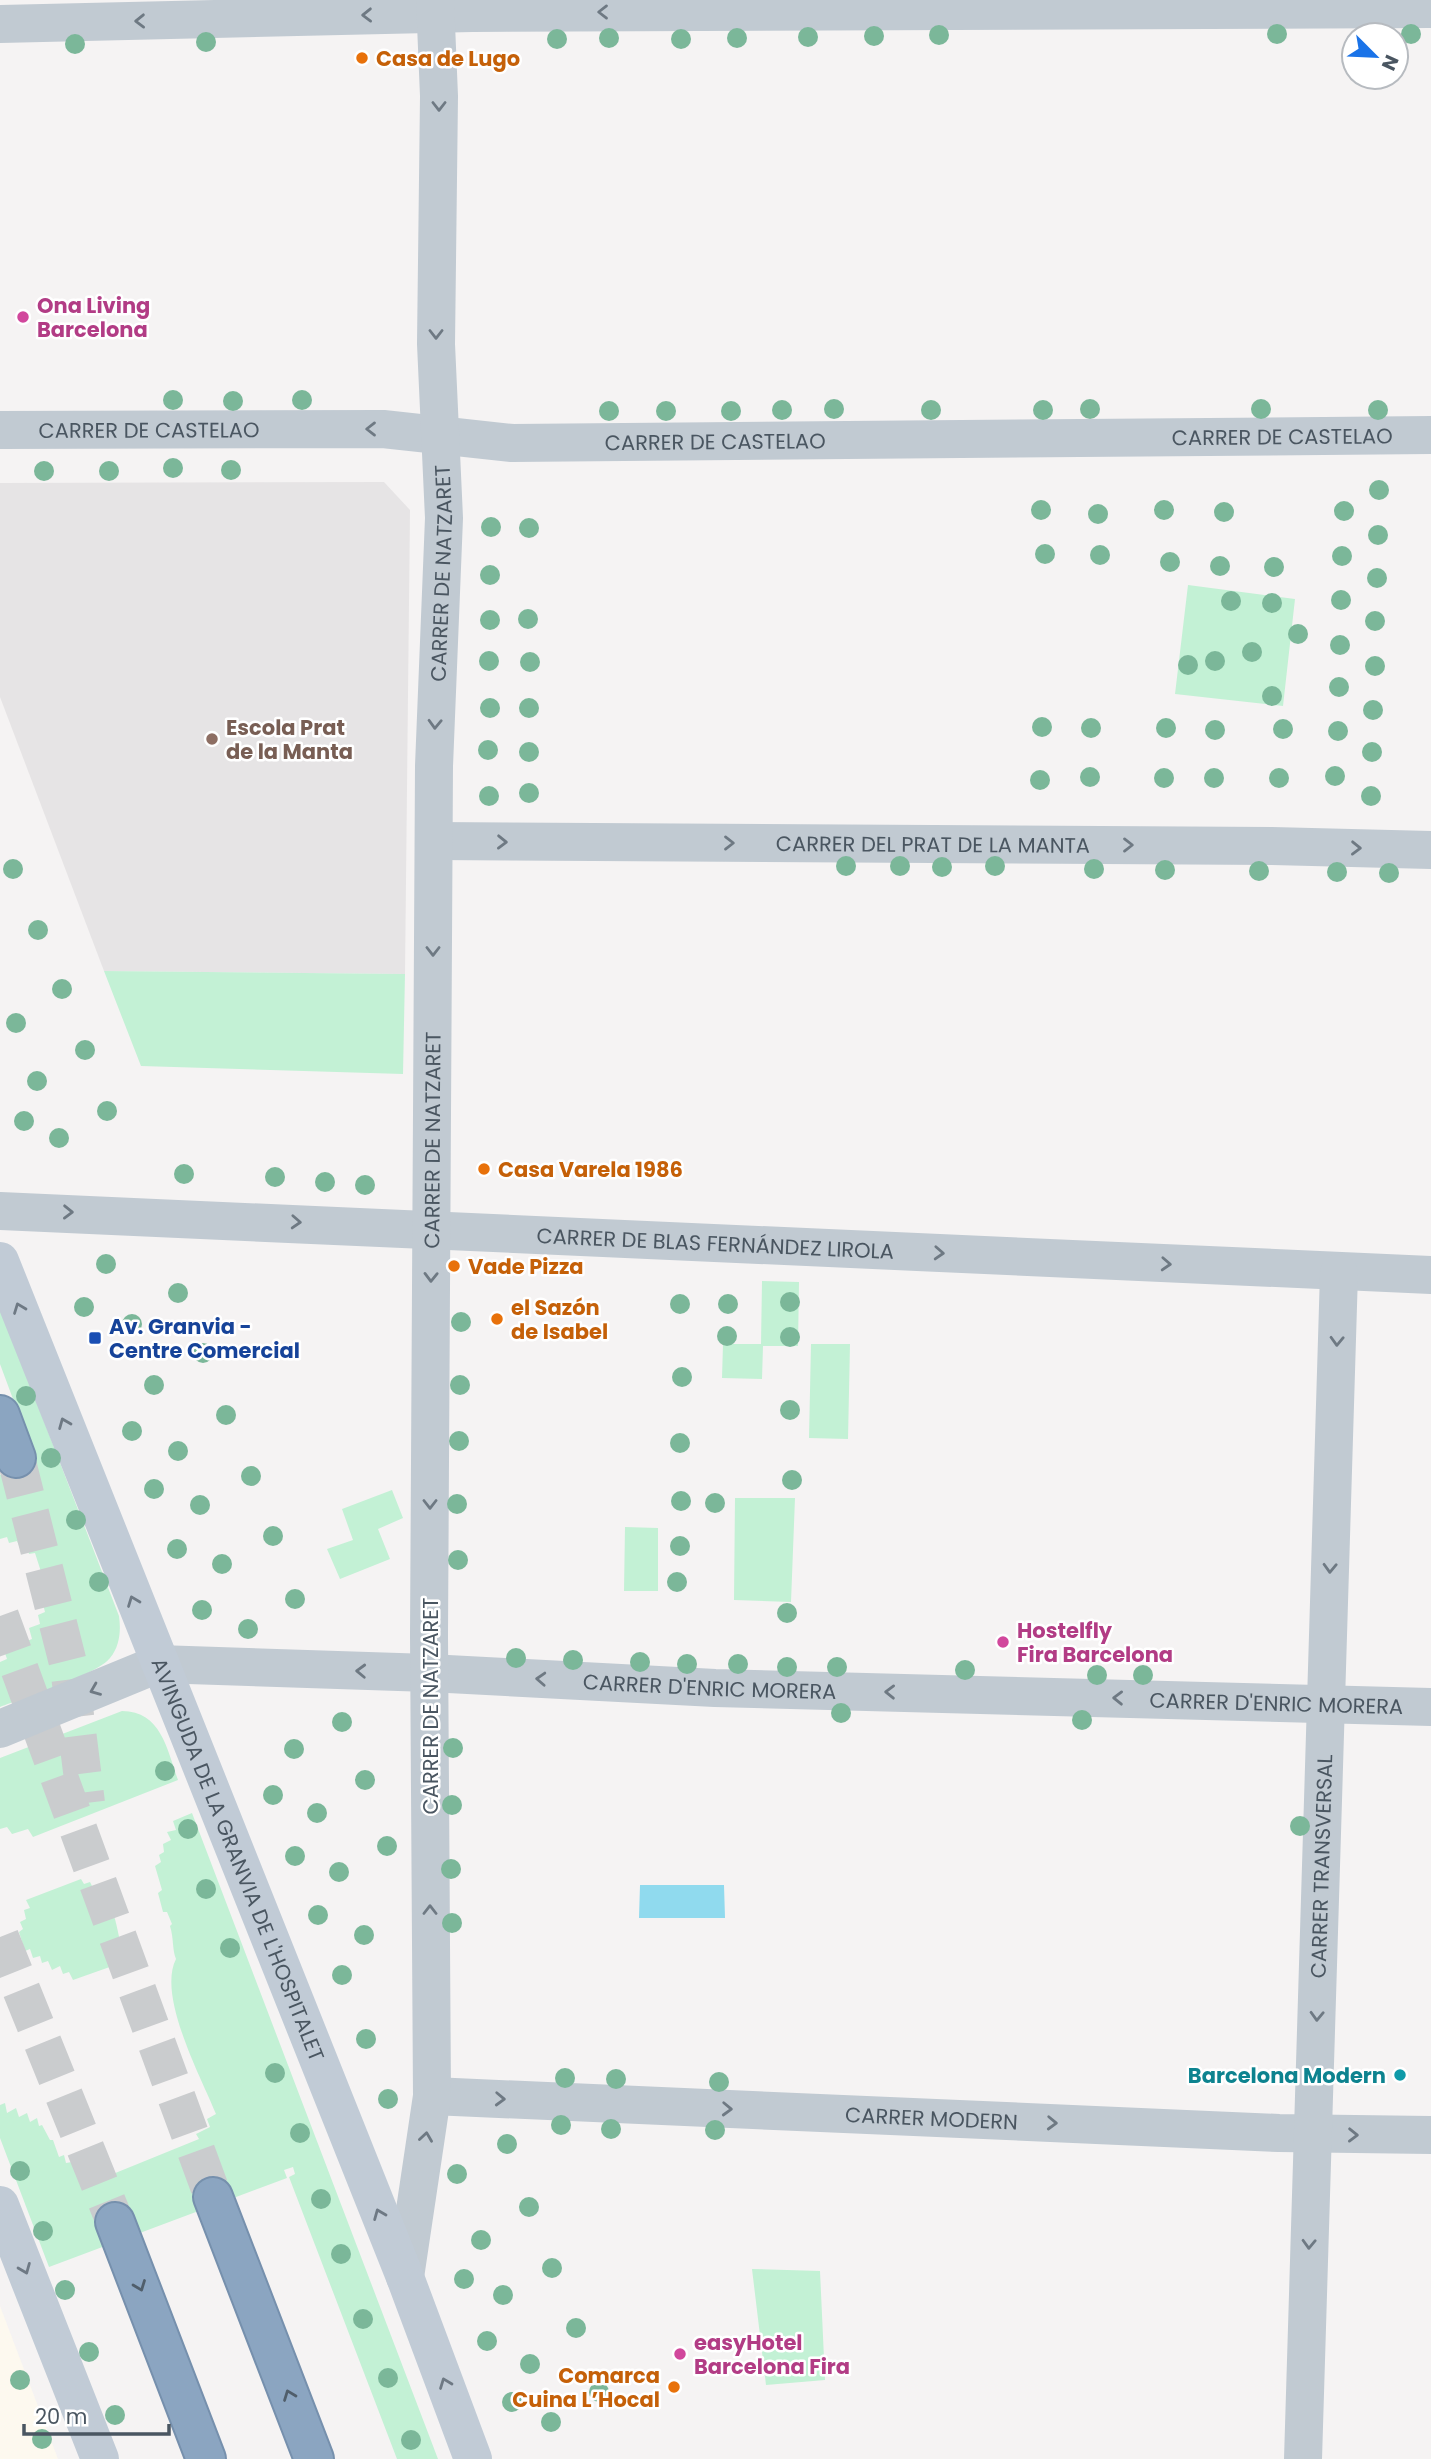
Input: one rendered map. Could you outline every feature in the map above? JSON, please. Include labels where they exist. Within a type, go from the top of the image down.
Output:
[{"type":"highway","points":[[0,1415],[16,1458]]},
{"type":"highway","points":[[213,2197],[314,2459]]},
{"type":"highway","points":[[115,2222],[206,2459]]},
{"type":"main road","name":"AVINGUDA DE LA GRANVIA DE L'HOSPITALET","points":[[0,1261],[158,1664],[405,2277],[473,2459]]},
{"type":"main road","points":[[0,2206],[100,2459]]},
{"type":"street","points":[[0,24],[435,7],[1431,9]]},
{"type":"street","name":"CARRER DE NATZARET","points":[[405,2277],[432,2096],[429,1673],[434,766],[444,518],[436,344],[439,96],[435,7]]},
{"type":"street","name":"CARRER DE CASTELAO","points":[[0,430],[383,429],[512,443],[1431,435]]},
{"type":"street","name":"CARRER DEL PRAT DE LA MANTA","points":[[434,841],[1258,846],[1431,850]]},
{"type":"street","name":"CARRER DE BLAS FERNÁNDEZ LIROLA","points":[[0,1211],[432,1228],[1339,1273],[1431,1275]]},
{"type":"street","name":"CARRER TRANSVERSAL","points":[[1303,2459],[1339,1273]]},
{"type":"street","name":"CARRER D'ENRIC MORERA","points":[[0,1729],[158,1664],[429,1673],[715,1688],[1326,1702],[1431,1707]]},
{"type":"street","name":"CARRER MODERN","points":[[432,2096],[1313,2134],[1431,2135]]},
{"type":"shaded area","name":"Escola Prat de la Manta","points":[[384,482],[410,510],[405,974],[104,971],[0,697],[0,483]]},
{"type":"shaded area","points":[[0,2306],[58,2459],[0,2459]]},
{"type":"green space","points":[[1188,585],[1295,599],[1283,706],[1175,694]]},
{"type":"green space","points":[[104,971],[405,974],[403,1074],[141,1066]]},
{"type":"green space","points":[[762,1281],[799,1282],[798,1346],[763,1346],[762,1379],[722,1378],[723,1344],[761,1344]]},
{"type":"green space","points":[[0,1307],[119,1616],[120,1627],[116,1648],[102,1665],[76,1679],[0,1707],[0,1662],[7,1659],[4,1650],[32,1639],[29,1628],[40,1624],[38,1615],[45,1612],[43,1604],[50,1600],[35,1553],[29,1554],[27,1546],[20,1548],[17,1541],[9,1543],[7,1537],[0,1539],[0,1475],[36,1461],[0,1364]]},
{"type":"green space","points":[[811,1344],[850,1344],[848,1439],[809,1438]]},
{"type":"green space","points":[[392,1490],[403,1518],[378,1529],[390,1559],[340,1579],[327,1549],[353,1540],[342,1509]]},
{"type":"green space","points":[[735,1498],[795,1498],[791,1602],[734,1600]]},
{"type":"green space","points":[[625,1527],[658,1528],[658,1591],[624,1591]]},
{"type":"green space","points":[[122,1711],[146,1717],[154,1725],[166,1745],[178,1780],[33,1837],[28,1829],[12,1834],[7,1827],[0,1829],[0,1758]]},
{"type":"green space","points":[[192,1813],[438,2459],[397,2459],[289,2177],[295,2174],[293,2167],[284,2170],[287,2178],[49,2267],[0,2138],[0,2105],[5,2103],[7,2113],[16,2108],[19,2117],[27,2113],[30,2122],[37,2118],[39,2126],[42,2125],[50,2140],[53,2140],[59,2157],[64,2155],[66,2163],[72,2162],[75,2170],[86,2166],[89,2174],[105,2167],[108,2176],[199,2139],[196,2134],[210,2127],[207,2119],[216,2114],[176,2015],[172,1994],[172,1975],[176,1959],[170,1926],[172,1924],[167,1912],[163,1912],[158,1893],[162,1890],[155,1866],[161,1862],[159,1855],[164,1852],[163,1844],[171,1840],[167,1832],[176,1830],[173,1821]]},
{"type":"green space","points":[[81,1879],[84,1884],[90,1882],[94,1890],[99,1889],[112,1910],[121,1943],[117,1946],[121,1963],[73,1980],[69,1972],[63,1974],[60,1966],[52,1970],[48,1961],[42,1963],[40,1956],[33,1958],[30,1949],[25,1951],[19,1932],[23,1929],[20,1922],[26,1919],[24,1910],[30,1908],[26,1900]]},
{"type":"green space","points":[[752,2269],[820,2271],[825,2380],[766,2385]]},
{"type":"water","points":[[640,1885],[724,1885],[725,1918],[639,1918]]},
{"type":"tunnel","points":[[16,1458],[69,1667],[86,1803]]},
{"type":"tunnel","points":[[0,1616],[213,2197]]},
{"type":"tunnel","points":[[0,1937],[115,2222]]},
{"type":"place","name":"Casa de Lugo","points":[[362,58]]},
{"type":"place","name":"Ona Living Barcelona","points":[[23,317]]},
{"type":"place","name":"Escola Prat de la Manta","points":[[212,739]]},
{"type":"place","name":"Casa Varela 1986","points":[[484,1169]]},
{"type":"place","name":"Vade Pizza","points":[[454,1266]]},
{"type":"place","name":"el Sazón de Isabel","points":[[497,1319]]},
{"type":"place","name":"Av. Granvia - Centre Comercial","points":[[95,1338]]},
{"type":"place","name":"Hostelfly Fira Barcelona","points":[[1003,1642]]},
{"type":"place","name":"Barcelona Modern","points":[[1400,2075]]},
{"type":"place","name":"easyHotel Barcelona Fira","points":[[680,2354]]},
{"type":"place","name":"Comarca Cuina L’Hocal","points":[[674,2387]]}]
